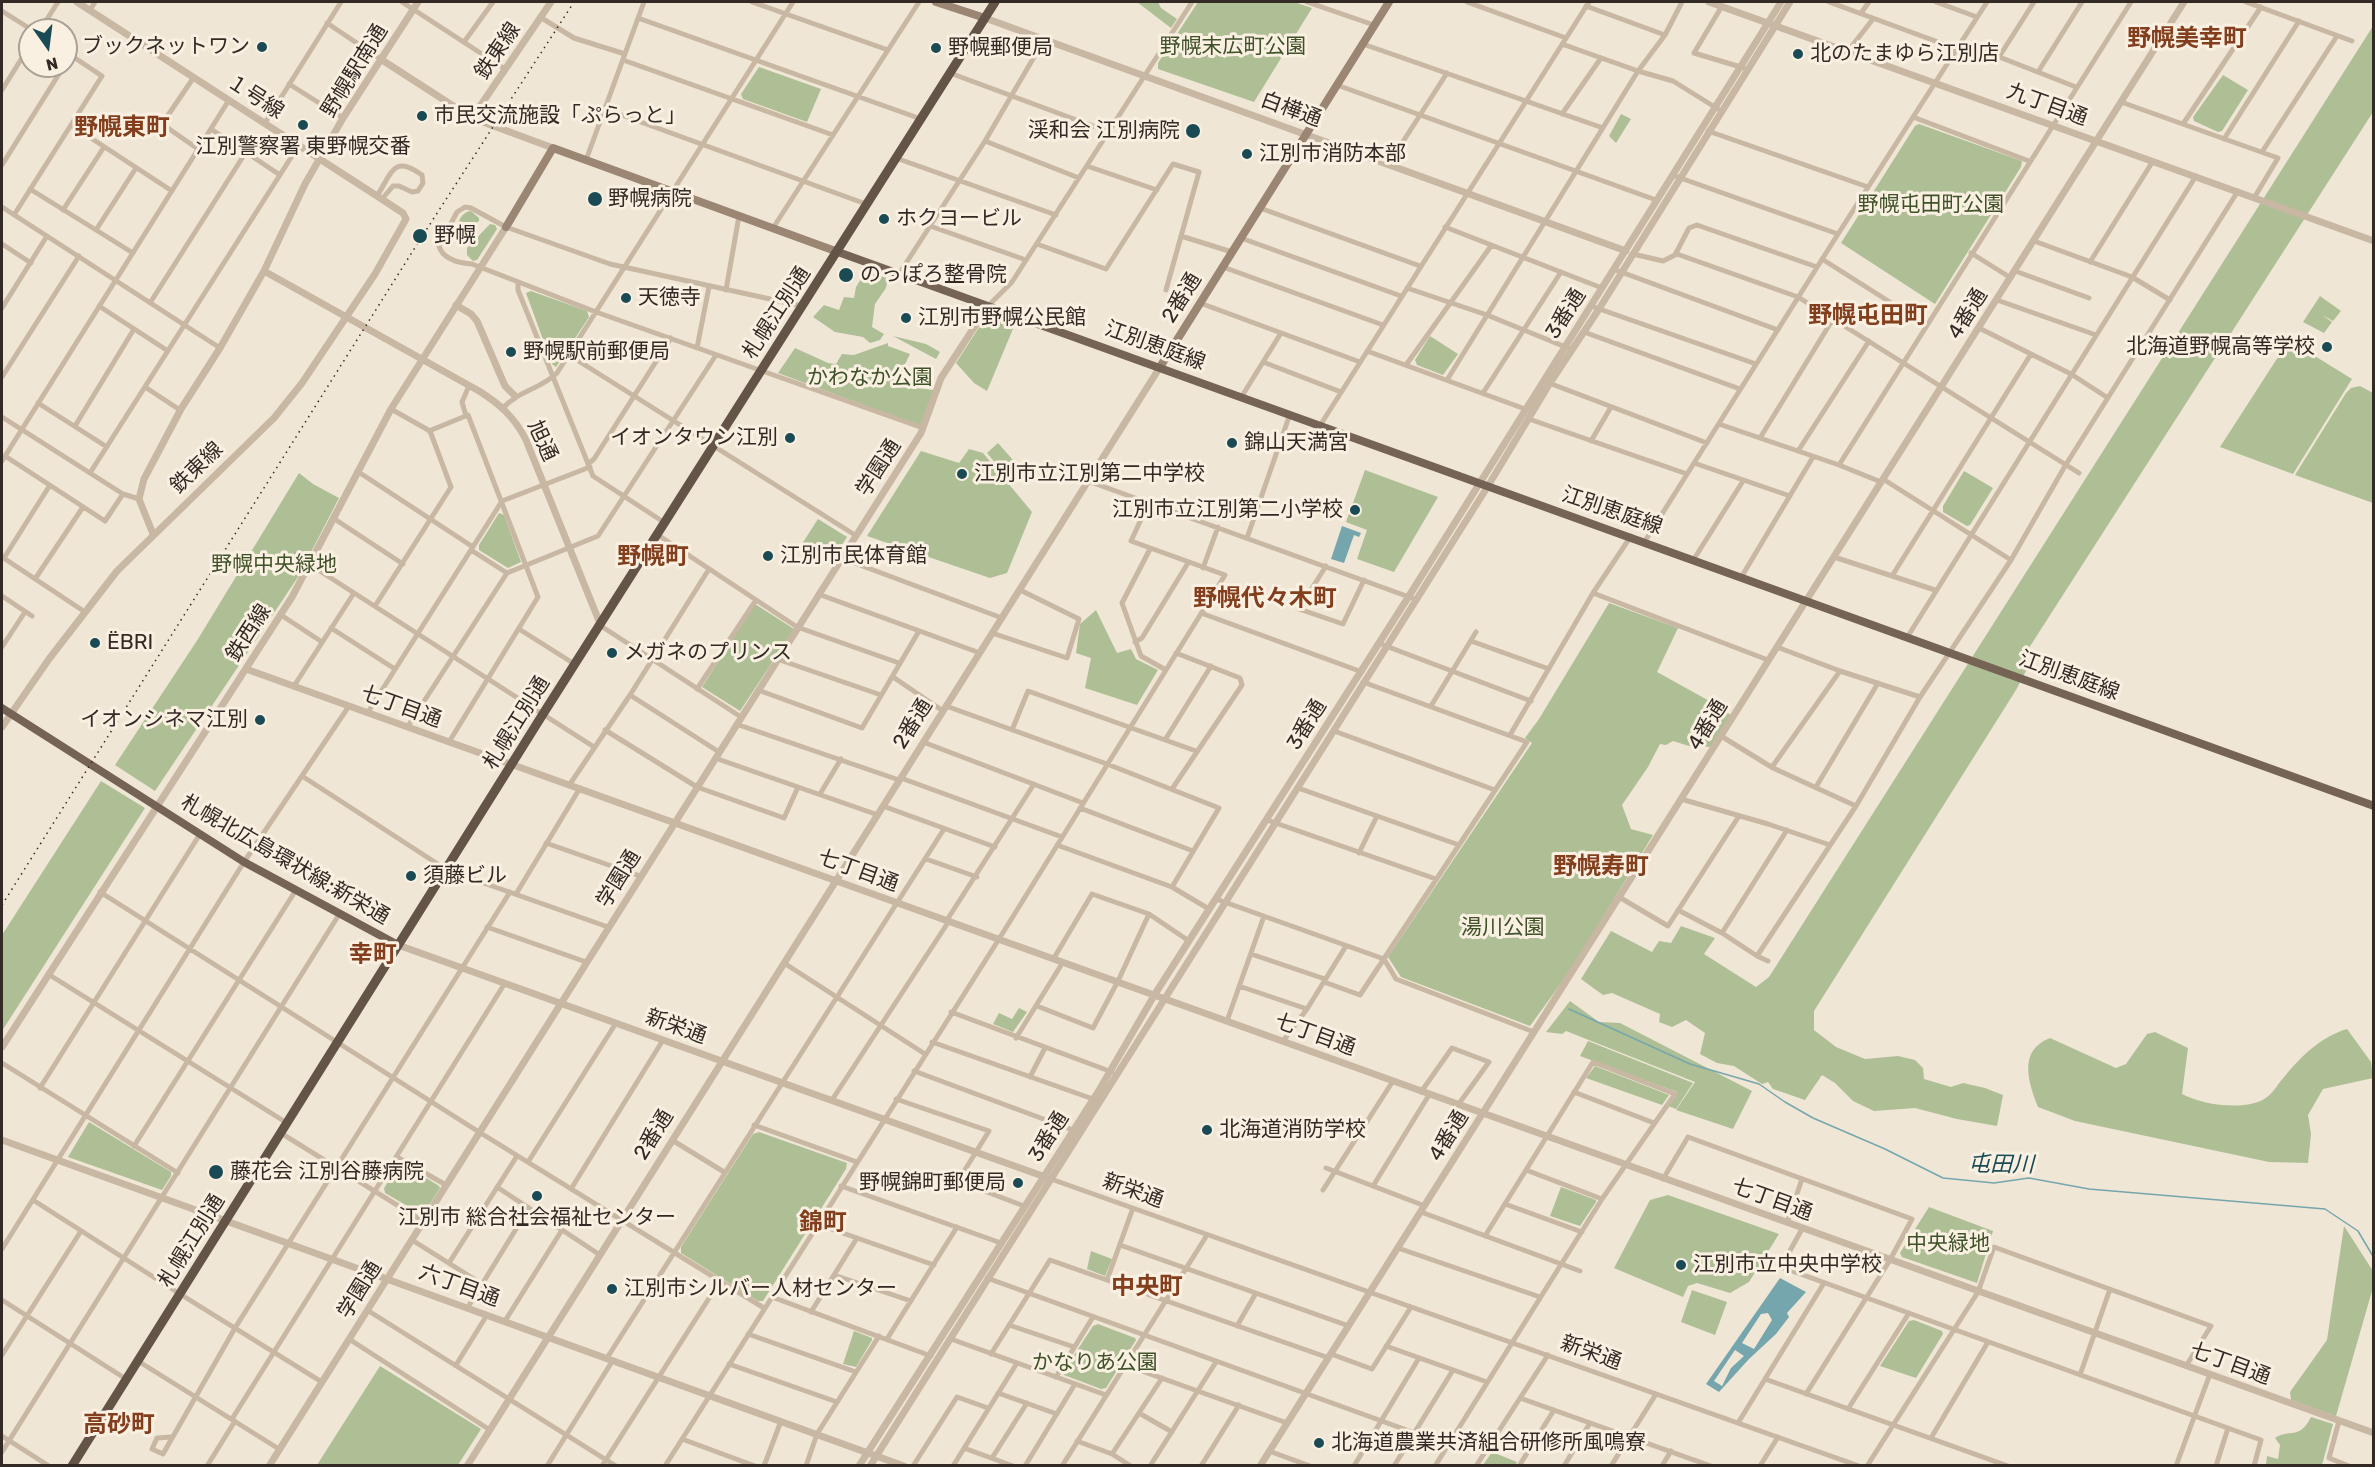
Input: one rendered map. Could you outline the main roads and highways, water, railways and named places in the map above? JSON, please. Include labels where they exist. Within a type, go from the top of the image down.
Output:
[{"type":"highway","name":"札幌江別通","points":[[72,1466],[543,714],[601,626],[995,2]]},
{"type":"main road","name":"白樺通","points":[[936,2],[985,18]]},
{"type":"main road","name":"2番通","points":[[1160,368],[1389,2]]},
{"type":"main road","points":[[506,226],[553,148],[838,252]]},
{"type":"main road","name":"江別恵庭線","points":[[838,252],[1321,424],[2373,806]]},
{"type":"main road","name":"札幌北広島環状線;新栄通","points":[[2,708],[244,862],[398,945]]},
{"type":"water","points":[[1342,526],[1361,533],[1359,537],[1354,535],[1344,563],[1331,559]]},
{"type":"water","points":[[1780,1278],[1806,1292],[1787,1313],[1789,1317],[1776,1334],[1719,1392],[1706,1384]],"holes":[[[1768,1313],[1772,1320],[1754,1349],[1742,1343],[1761,1314]],[[1735,1350],[1744,1356],[1731,1368],[1722,1386],[1714,1381]]]},
{"type":"waterway","name":"屯田川","points":[[1569,1009],[1690,1064],[1759,1084],[1813,1118],[1885,1149],[1943,1178],[1994,1183],[2029,1178],[2089,1189],[2325,1209],[2358,1231],[2374,1258]]},
{"type":"railway","points":[[2,905],[421,238],[574,2]]},
{"type":"place","name":"ブックネットワン","points":[[262,47]]},
{"type":"place","name":"野幌郵便局","points":[[936,48]]},
{"type":"place","name":"北のたまゆら江別店","points":[[1798,54]]},
{"type":"place","name":"市民交流施設「ぷらっと」","points":[[422,116]]},
{"type":"place","name":"江別警察署 東野幌交番","points":[[303,125]]},
{"type":"place","name":"渓和会 江別病院","points":[[1193,131]]},
{"type":"place","name":"江別市消防本部","points":[[1247,154]]},
{"type":"place","name":"野幌病院","points":[[595,199]]},
{"type":"place","name":"ホクヨービル","points":[[884,219]]},
{"type":"place","name":"野幌","points":[[420,236]]},
{"type":"place","name":"のっぽろ整骨院","points":[[846,275]]},
{"type":"place","name":"天徳寺","points":[[626,298]]},
{"type":"place","name":"江別市野幌公民館","points":[[906,318]]},
{"type":"place","name":"北海道野幌高等学校","points":[[2327,347]]},
{"type":"place","name":"野幌駅前郵便局","points":[[511,352]]},
{"type":"place","name":"イオンタウン江別","points":[[790,438]]},
{"type":"place","name":"錦山天満宮","points":[[1232,443]]},
{"type":"place","name":"江別市立江別第二中学校","points":[[962,474]]},
{"type":"place","name":"江別市立江別第二小学校","points":[[1355,510]]},
{"type":"place","name":"江別市民体育館","points":[[768,556]]},
{"type":"place","name":"ËBRI","points":[[95,643]]},
{"type":"place","name":"メガネのプリンス","points":[[612,653]]},
{"type":"place","name":"イオンシネマ江別","points":[[260,720]]},
{"type":"place","name":"須藤ビル","points":[[411,876]]},
{"type":"place","name":"北海道消防学校","points":[[1207,1130]]},
{"type":"place","name":"藤花会 江別谷藤病院","points":[[216,1172]]},
{"type":"place","name":"野幌錦町郵便局","points":[[1018,1183]]},
{"type":"place","name":"江別市 総合社会福祉センター","points":[[537,1196]]},
{"type":"place","name":"江別市立中央中学校","points":[[1681,1265]]},
{"type":"place","name":"江別市シルバー人材センター","points":[[612,1289]]},
{"type":"place","name":"北海道農業共済組合研修所風鳴寮","points":[[1319,1443]]},
{"type":"district","name":"野幌美幸町","points":[[2187,39]]},
{"type":"district","name":"野幌東町","points":[[122,128]]},
{"type":"district","name":"野幌屯田町","points":[[1868,316]]},
{"type":"district","name":"野幌町","points":[[653,557]]},
{"type":"district","name":"野幌代々木町","points":[[1265,599]]},
{"type":"district","name":"野幌寿町","points":[[1601,867]]},
{"type":"district","name":"幸町","points":[[373,955]]},
{"type":"district","name":"錦町","points":[[823,1223]]},
{"type":"district","name":"中央町","points":[[1147,1287]]},
{"type":"district","name":"高砂町","points":[[119,1425]]},
{"type":"park label","name":"野幌末広町公園","points":[[1233,47]]},
{"type":"park label","name":"野幌屯田町公園","points":[[1931,205]]},
{"type":"park label","name":"かわなか公園","points":[[870,378]]},
{"type":"park label","name":"野幌中央緑地","points":[[274,565]]},
{"type":"park label","name":"湯川公園","points":[[1503,928]]},
{"type":"park label","name":"中央緑地","points":[[1948,1244]]},
{"type":"park label","name":"かなりあ公園","points":[[1095,1363]]}]
